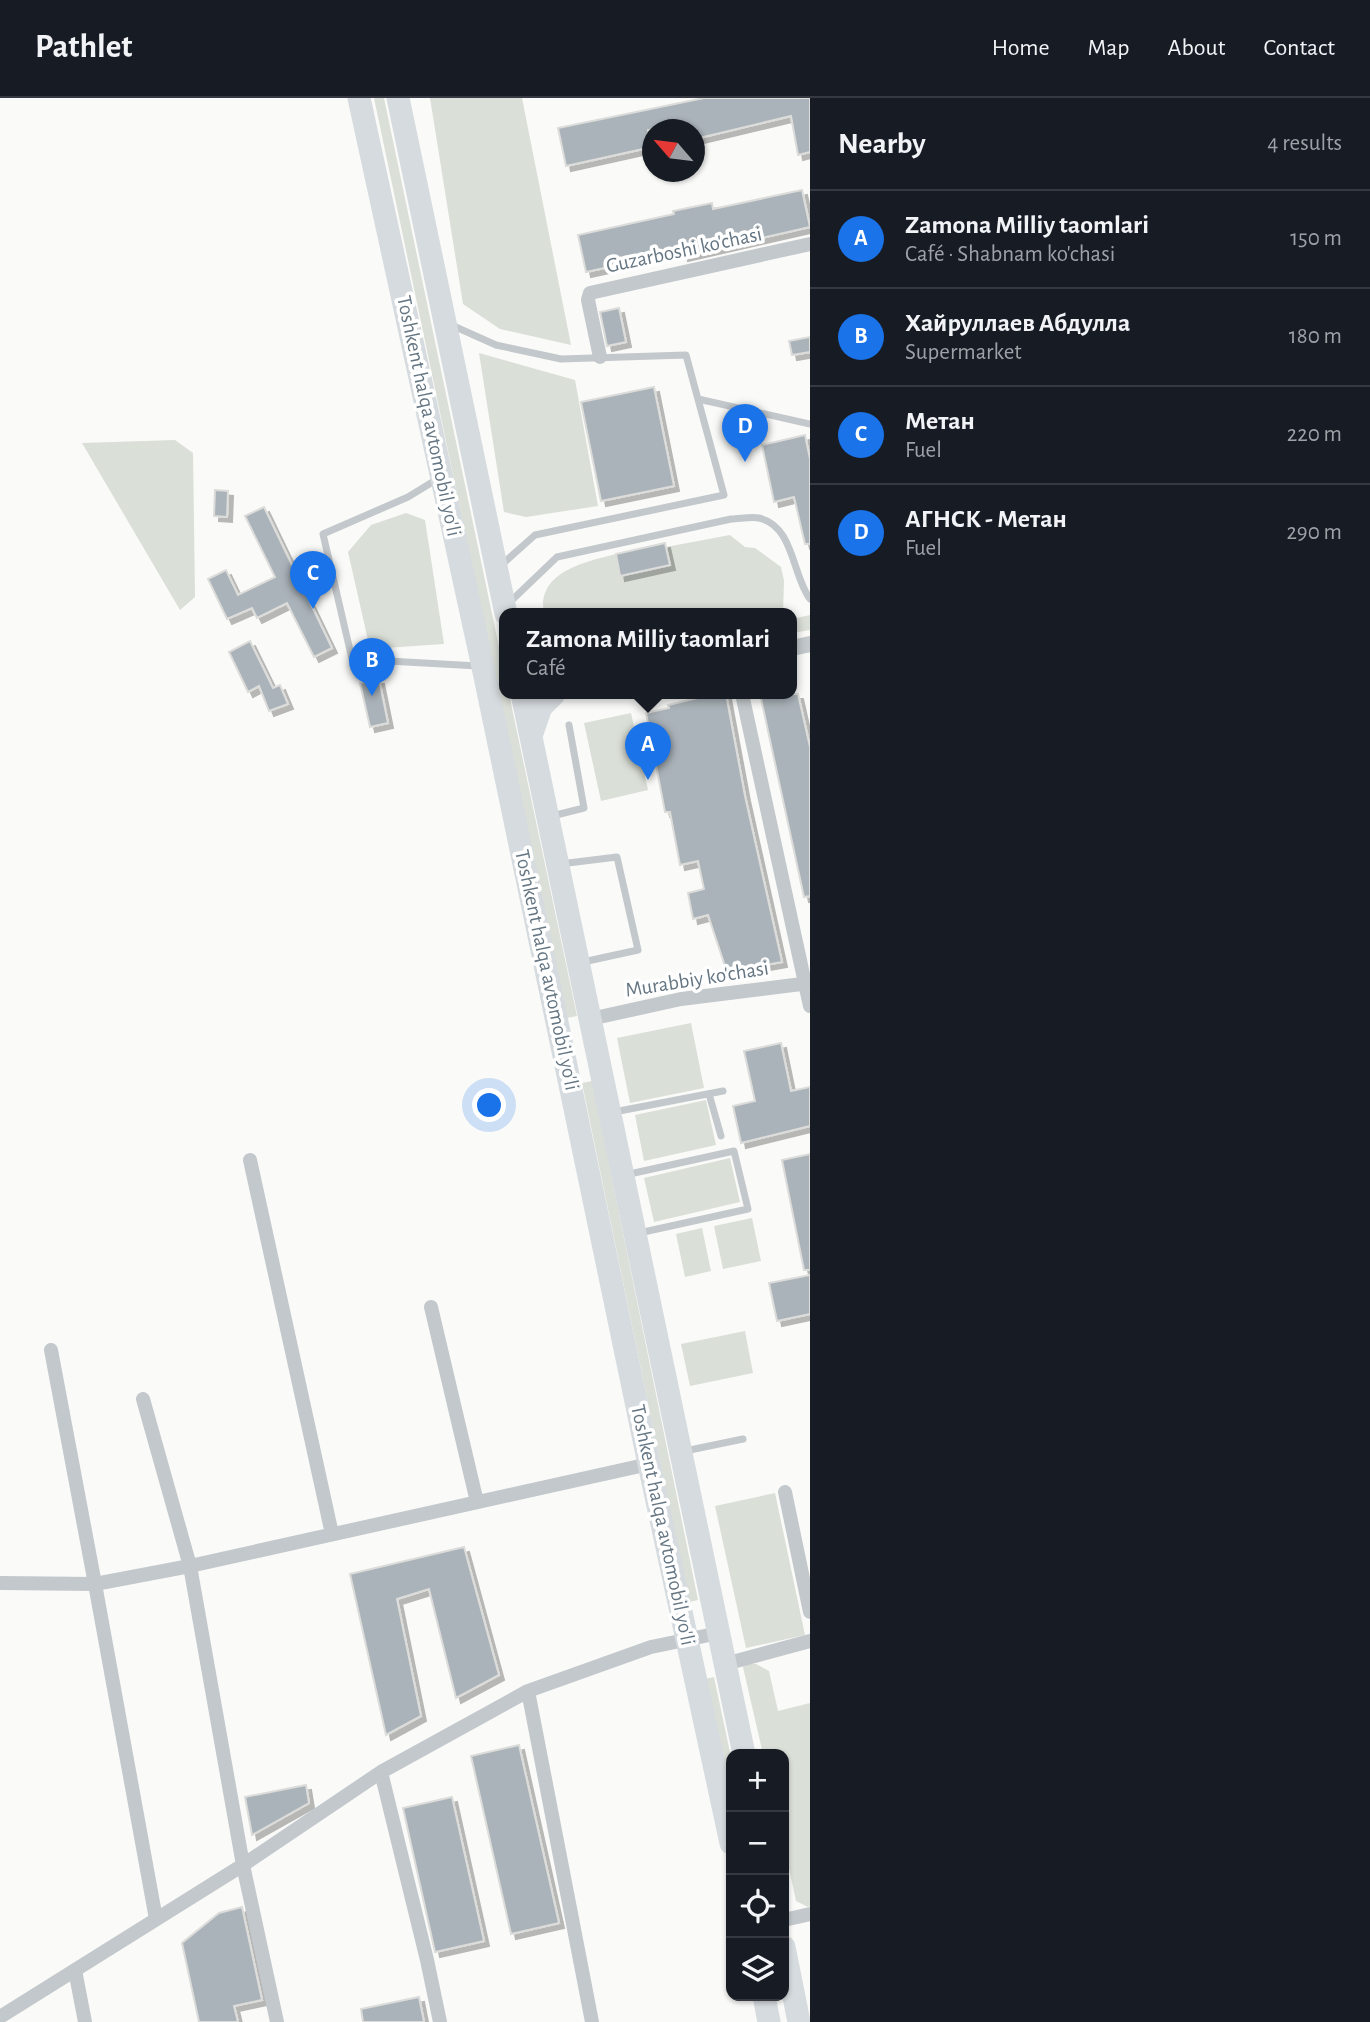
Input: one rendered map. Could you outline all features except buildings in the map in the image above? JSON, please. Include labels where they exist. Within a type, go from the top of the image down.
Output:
[{"type":"highway","name":"Toshkent halqa avtomobil yo'li","points":[[359,98],[483,667],[726,1819]]},
{"type":"highway","name":"Toshkent halqa avtomobil yo'li","points":[[398,98],[504,608]]},
{"type":"highway","name":"Toshkent halqa avtomobil yo'li","points":[[523,699],[743,1749]]},
{"type":"highway","points":[[531,736],[541,707],[549,699]]},
{"type":"highway","points":[[564,1048],[593,1030]]},
{"type":"highway","points":[[789,1972],[799,2022]]},
{"type":"highway","points":[[765,2001],[769,2022]]},
{"type":"street","name":"Guzarboshi ko'chasi","points":[[600,357],[588,300],[590,293],[810,244]]},
{"type":"street","points":[[743,699],[808,984],[810,1006]]},
{"type":"street","name":"Murabbiy ko'chasi","points":[[593,1030],[681,999],[808,984]]},
{"type":"street","points":[[250,1160],[332,1534]]},
{"type":"street","points":[[431,1307],[477,1502]]},
{"type":"street","points":[[51,1350],[156,1919]]},
{"type":"street","points":[[143,1399],[190,1566],[243,1864],[277,2022]]},
{"type":"street","points":[[0,1583],[94,1584],[190,1566],[649,1464]]},
{"type":"street","points":[[785,1492],[810,1612]]},
{"type":"street","points":[[0,2017],[243,1864],[381,1772],[528,1691],[651,1647],[719,1633]]},
{"type":"street","points":[[725,1664],[810,1641]]},
{"type":"street","points":[[528,1691],[592,2022]]},
{"type":"street","points":[[381,1772],[440,2022]]},
{"type":"street","points":[[789,1919],[810,1914]]},
{"type":"street","points":[[75,1970],[85,2022]]},
{"type":"lane","points":[[445,322],[496,345],[561,359],[686,355],[724,495],[536,535],[496,569]]},
{"type":"lane","points":[[698,398],[810,424]]},
{"type":"lane","points":[[442,476],[408,497],[323,534],[352,659],[483,667]]},
{"type":"lane","points":[[508,608],[557,557],[731,519],[759,518],[778,529],[792,553],[800,584],[810,599]]},
{"type":"lane","points":[[548,817],[584,808],[569,725]]},
{"type":"lane","points":[[558,865],[617,857],[638,950],[579,963]]},
{"type":"lane","points":[[610,1113],[723,1091]]},
{"type":"lane","points":[[709,1094],[721,1136]]},
{"type":"lane","points":[[623,1175],[734,1150],[748,1209],[635,1234]]},
{"type":"lane","points":[[681,1452],[743,1439]]},
{"type":"shaded area","points":[[374,98],[384,98],[499,647],[499,694]]},
{"type":"shaded area","points":[[430,98],[522,98],[571,345],[500,329],[463,304]]},
{"type":"shaded area","points":[[479,353],[575,380],[598,506],[526,517],[504,512]]},
{"type":"shaded area","points":[[175,440],[193,453],[195,597],[180,610],[82,443]]},
{"type":"shaded area","points":[[406,513],[425,520],[444,644],[370,649],[348,552],[371,525]]},
{"type":"shaded area","points":[[730,535],[745,547],[755,548],[781,567],[784,581],[783,608],[544,608],[548,588],[565,571],[577,565],[616,554],[621,576],[669,565],[666,547]]},
{"type":"shaded area","points":[[810,615],[810,630],[797,632],[797,618]]},
{"type":"shaded area","points":[[500,699],[510,699],[577,1016],[567,1018]]},
{"type":"shaded area","points":[[631,713],[648,790],[601,801],[584,723]]},
{"type":"shaded area","points":[[691,1023],[704,1088],[630,1103],[617,1038]]},
{"type":"shaded area","points":[[592,1081],[698,1600],[689,1602],[582,1083]]},
{"type":"shaded area","points":[[706,1100],[716,1145],[644,1161],[635,1115]]},
{"type":"shaded area","points":[[730,1158],[740,1202],[654,1222],[644,1178]]},
{"type":"shaded area","points":[[752,1218],[761,1261],[723,1269],[714,1226]]},
{"type":"shaded area","points":[[702,1228],[711,1271],[685,1277],[676,1234]]},
{"type":"shaded area","points":[[745,1331],[753,1373],[690,1386],[681,1344]]},
{"type":"shaded area","points":[[775,1493],[805,1635],[746,1648],[715,1506]]},
{"type":"shaded area","points":[[742,1663],[756,1664],[769,1671],[778,1711],[810,1703],[808,1907],[796,1901],[789,1868],[789,1749],[762,1749]]},
{"type":"shaded area","points":[[714,1677],[729,1749],[726,1749],[726,1779],[705,1679]]},
{"type":"place","name":"АГНСК - Метан","points":[[745,462]]},
{"type":"place","name":"Метан","points":[[313,609]]},
{"type":"place","name":"Хайруллаев Абдулла","points":[[372,696]]},
{"type":"place","name":"Zamona Milliy taomlari","points":[[648,780]]}]
